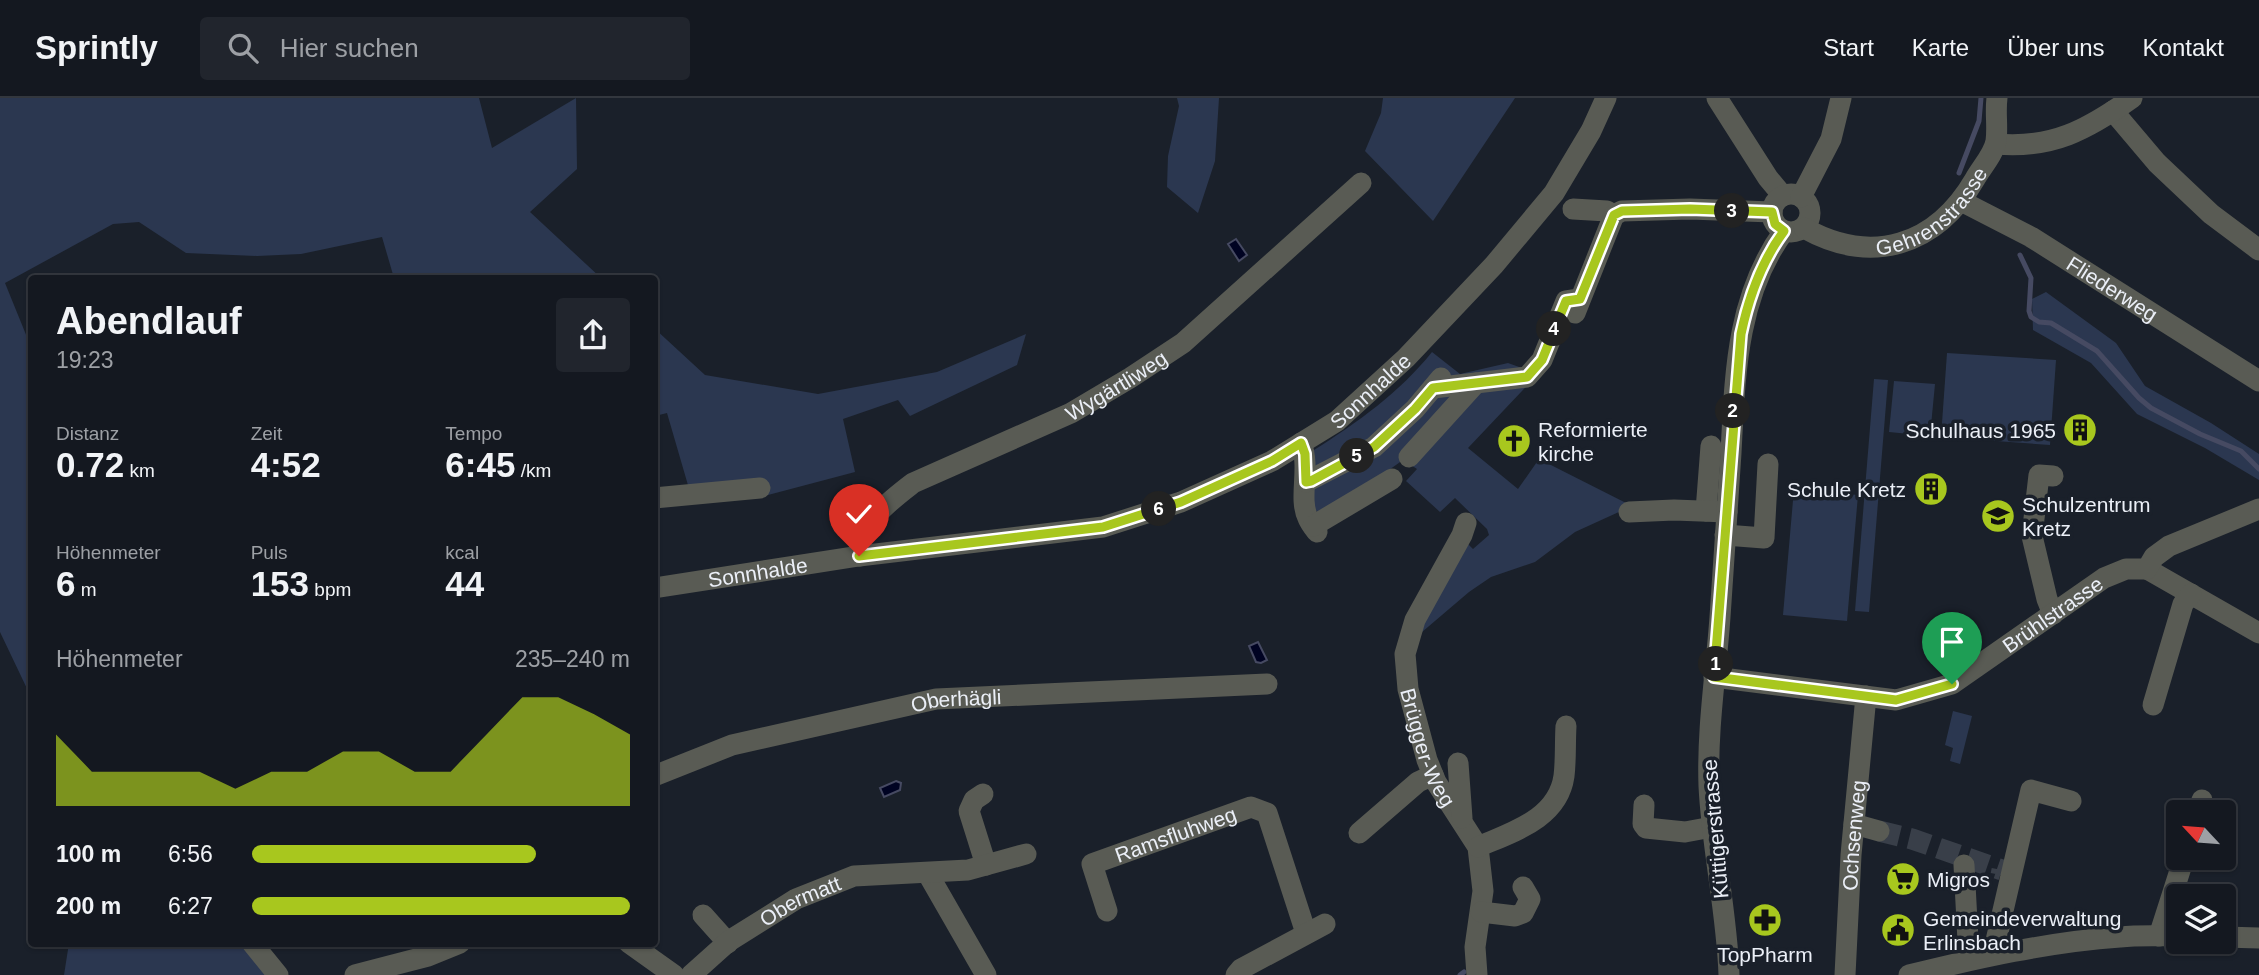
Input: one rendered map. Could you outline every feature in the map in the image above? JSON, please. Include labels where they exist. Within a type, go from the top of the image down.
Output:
[{"type":"street","name":"Sonnhalde","points":[[658,587],[859,556],[1103,527],[1181,502],[1272,461],[1337,421],[1406,358],[1494,265],[1554,193],[1591,131],[1606,98]]},
{"type":"street","points":[[1717,98],[1786,202]]},
{"type":"street","points":[[1306,482],[1374,447],[1415,409],[1438,381],[1476,383],[1527,377],[1542,360],[1566,301],[1578,306],[1614,215],[1622,211],[1786,202],[1810,209],[1810,219],[1794,230],[1775,224],[1786,202],[1831,138],[1841,98]]},
{"type":"street","name":"Gehrenstrasse","points":[[1794,230],[1836,243],[1872,246],[1914,239],[1933,229],[1961,201],[1996,144],[1997,98]]},
{"type":"street","points":[[1996,144],[2022,146],[2048,142],[2093,125],[2132,98]]},
{"type":"street","points":[[2113,111],[2157,163],[2211,214],[2259,250]]},
{"type":"street","name":"Wygärtliweg","points":[[859,556],[863,534],[869,524],[913,483],[1071,413],[1183,343],[1361,183]]},
{"type":"street","name":"Fliederweg","points":[[1961,201],[2031,237],[2259,381]]},
{"type":"street","points":[[1573,209],[1607,211],[1614,215]]},
{"type":"street","name":"Küttigerstrasse","points":[[1728,975],[1713,827],[1709,751],[1725,535],[1716,511],[1741,334],[1756,279],[1770,251],[1794,230]]},
{"type":"street","points":[[1409,457],[1476,383]]},
{"type":"street","points":[[1301,443],[1305,454],[1305,509],[1315,529],[1392,479]]},
{"type":"street","points":[[1629,512],[1716,511],[1711,446]]},
{"type":"street","points":[[1725,535],[1764,538],[1768,464]]},
{"type":"street","points":[[2053,476],[2039,475],[2032,536],[2053,614]]},
{"type":"street","points":[[658,498],[760,488]]},
{"type":"street","points":[[2259,509],[2169,546],[2154,557],[2147,569],[2259,633]]},
{"type":"street","name":"Brügger-Weg","points":[[1466,523],[1415,620],[1405,654],[1415,719],[1433,775],[1478,847],[1483,891],[1475,947],[1476,975]]},
{"type":"street","name":"Brühlstrasse","points":[[1714,677],[1896,700],[1952,684],[2116,572],[2147,569]]},
{"type":"street","points":[[2153,705],[2183,604],[2191,594]]},
{"type":"street","name":"Oberhägli","points":[[658,774],[732,745],[936,699],[1267,684]]},
{"type":"street","name":"Ochsenweg","points":[[1845,975],[1854,824],[1866,696]]},
{"type":"street","points":[[1478,847],[1529,825],[1546,813],[1564,779],[1566,726]]},
{"type":"street","points":[[1458,762],[1462,820]]},
{"type":"street","points":[[1359,833],[1418,782],[1433,775]]},
{"type":"street","points":[[1983,957],[1995,944],[2031,790],[2071,801]]},
{"type":"street","points":[[983,794],[974,800],[969,811],[986,866]]},
{"type":"street","points":[[1644,806],[1643,824],[1646,828],[1685,832],[1713,827]]},
{"type":"street","name":"Ramsfluhweg","points":[[1108,911],[1093,864],[1251,807],[1267,813],[1315,928],[1241,969],[1236,975]]},
{"type":"street","points":[[1854,824],[1879,831]]},
{"type":"street","name":"Obermatt","points":[[691,975],[728,943],[796,899],[854,876],[968,870],[1026,854]]},
{"type":"street","points":[[1964,865],[1983,957]]},
{"type":"street","points":[[928,874],[986,975]]},
{"type":"street","points":[[1983,957],[2001,875]]},
{"type":"street","points":[[1481,912],[1515,916],[1523,913],[1530,899],[1523,887]]},
{"type":"street","points":[[703,915],[728,943]]},
{"type":"street","points":[[1909,975],[1983,957],[2077,941],[2166,936]]},
{"type":"street","points":[[2236,937],[2259,938]]},
{"type":"street","points":[[255,947],[278,975]]},
{"type":"street","points":[[635,947],[674,975]]},
{"type":"street","points":[[355,975],[389,970],[433,948]]},
{"type":"shaded area","points":[[0,98],[479,98],[492,148],[576,98],[577,169],[530,212],[598,275],[393,275],[382,237],[301,254],[257,256],[186,253],[139,222],[113,224],[5,283],[28,340],[28,691],[0,632]]},
{"type":"shaded area","points":[[1177,98],[1219,98],[1215,161],[1198,213],[1167,187],[1168,156],[1179,106]]},
{"type":"shaded area","points":[[1383,98],[1515,98],[1433,221],[1365,151],[1381,113]]},
{"type":"shaded area","points":[[1236,239],[1247,255],[1239,261],[1228,244]]},
{"type":"shaded area","points":[[2046,292],[2116,343],[2145,386],[2259,454],[2259,480],[2205,448],[2137,414],[2091,363],[2033,330],[2032,299]]},
{"type":"shaded area","points":[[658,332],[705,375],[818,394],[937,372],[1026,334],[1017,365],[910,416],[898,400],[843,419],[855,472],[768,495],[763,483],[690,492],[667,413],[658,415]]},
{"type":"shaded area","points":[[1432,352],[1460,374],[1508,363],[1538,374],[1468,448],[1518,489],[1539,459],[1632,506],[1575,532],[1535,562],[1491,577],[1415,638],[1468,544],[1473,549],[1489,535],[1487,529],[1455,498],[1440,512],[1406,481],[1417,469],[1403,460],[1331,511],[1318,513],[1311,504],[1314,450],[1377,406],[1420,367]]},
{"type":"shaded area","points":[[1947,353],[2056,360],[2050,445],[1941,437]]},
{"type":"shaded area","points":[[1874,379],[1888,380],[1869,612],[1855,611]]},
{"type":"shaded area","points":[[1894,381],[1935,384],[1930,436],[1889,432]]},
{"type":"shaded area","points":[[1794,489],[1858,495],[1847,621],[1783,615]]},
{"type":"shaded area","points":[[1258,642],[1267,660],[1261,663],[1256,662],[1249,646]]},
{"type":"shaded area","points":[[1953,711],[1972,716],[1960,764],[1950,761],[1953,748],[1945,745]]},
{"type":"shaded area","points":[[896,781],[901,783],[900,790],[884,797],[880,788]]},
{"type":"shaded area","points":[[68,947],[251,947],[274,975],[64,975]]},
{"type":"waterway","points":[[1959,173],[1979,121],[1981,98]]},
{"type":"waterway","points":[[2020,255],[2031,278],[2031,317],[2039,322],[2051,323],[2097,351],[2151,408],[2200,434],[2241,451],[2259,469]]},
{"type":"waterway","points":[[1460,975],[1464,972]]},
{"type":"tunnel","points":[[1879,831],[1912,839],[2002,870],[2001,875]]},
{"type":"place","name":"Schulhaus 1965","points":[[2080,430]]},
{"type":"place","name":"Reformierte kirche","points":[[1514,441]]},
{"type":"place","name":"Schule Kretz","points":[[1931,489]]},
{"type":"place","name":"Schulzentrum Kretz","points":[[1998,516]]},
{"type":"place","name":"Migros","points":[[1903,879]]},
{"type":"place","name":"TopPharm","points":[[1765,920]]},
{"type":"place","name":"Gemeindeverwaltung Erlinsbach","points":[[1898,930]]},
{"type":"route","points":[[859,556],[1103,527],[1181,502],[1272,461],[1301,443],[1305,454],[1306,482],[1311,481],[1374,447],[1415,409],[1433,388],[1527,377],[1542,360],[1566,301],[1580,299],[1614,215],[1622,211],[1690,209],[1772,212],[1775,224],[1784,231],[1756,279],[1746,307],[1741,334],[1732,421],[1714,677],[1896,700],[1952,684]]}]
